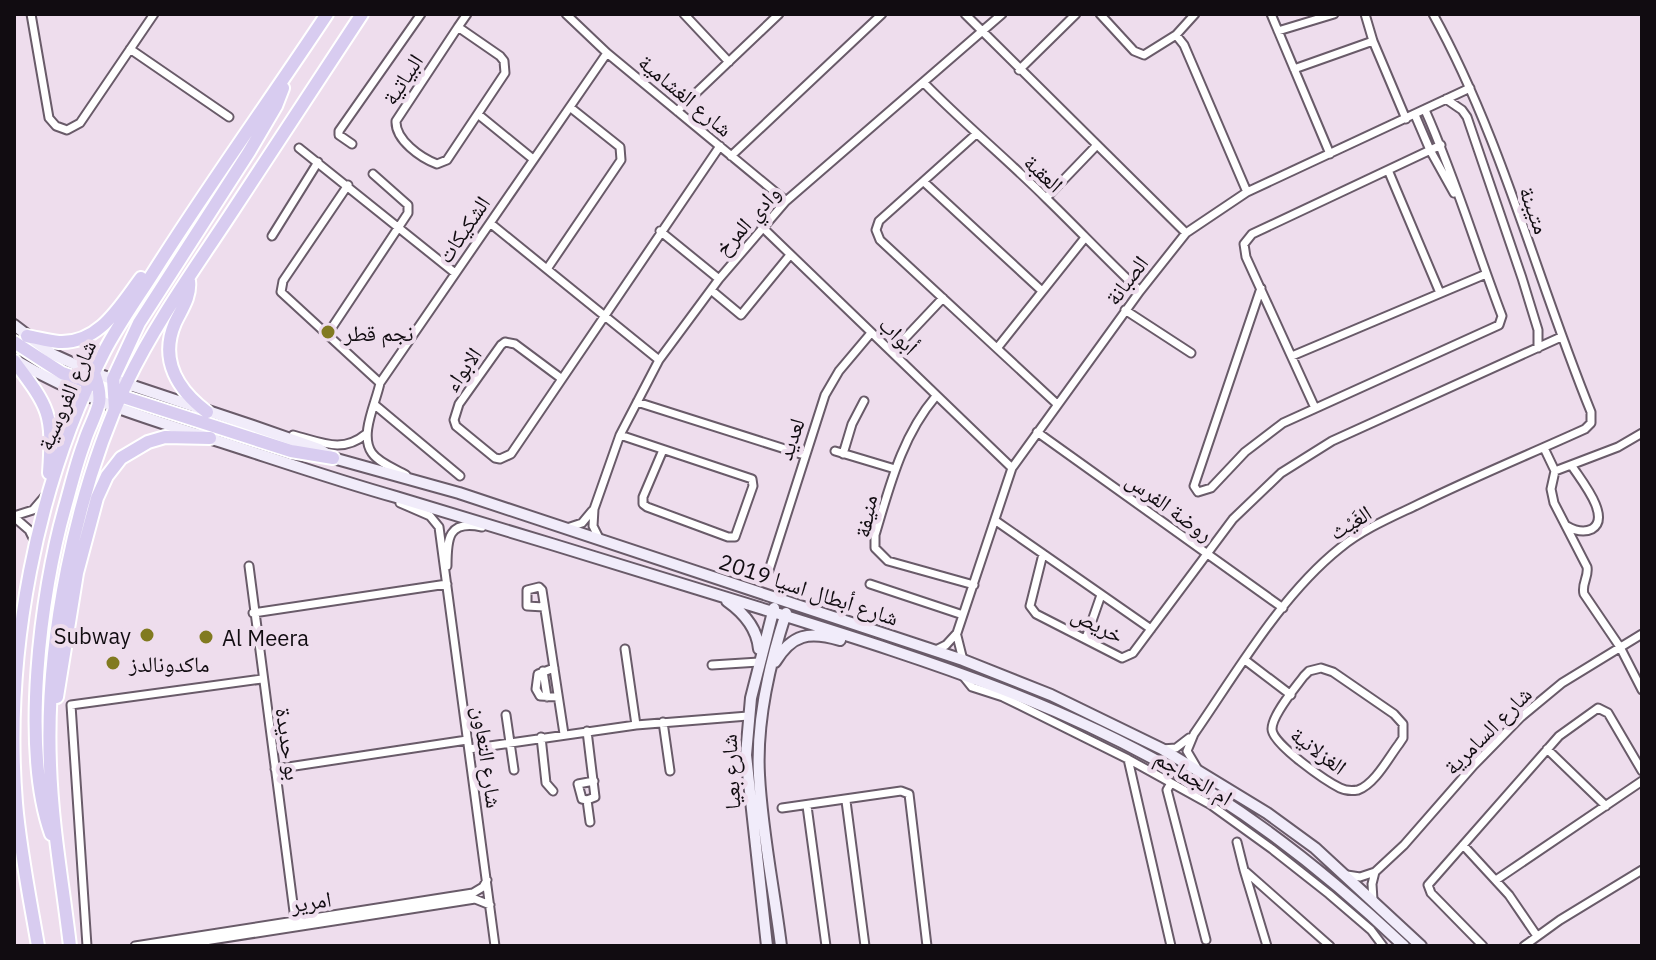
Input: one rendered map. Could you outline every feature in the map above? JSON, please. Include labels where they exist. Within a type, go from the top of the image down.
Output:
[{"type":"highway","name":"شارع الفروسية","points":[[38,946],[16,804],[14,750],[16,691],[35,543],[48,491],[102,389],[110,342],[191,212],[327,14]]},
{"type":"highway","name":"شارع الفروسية","points":[[102,389],[127,383],[188,279],[362,14]]},
{"type":"highway","points":[[59,856],[45,815],[37,759],[41,643],[52,562],[83,443],[102,389],[139,323],[276,106],[286,75]]},
{"type":"highway","points":[[27,336],[60,342],[90,335],[111,319],[191,212]]},
{"type":"highway","points":[[188,279],[189,292],[170,341],[170,364],[177,382],[207,412]]},
{"type":"highway","points":[[14,342],[45,364],[102,389],[291,451],[333,458]]},
{"type":"highway","points":[[14,360],[46,406],[52,437],[48,491]]},
{"type":"highway","name":"شارع الفروسية","points":[[70,946],[50,765],[50,720],[54,660],[71,553],[89,485],[115,409],[102,389]]},
{"type":"highway","points":[[50,720],[60,689],[77,573],[97,498],[107,476],[129,452],[148,442],[165,437],[210,438]]},
{"type":"main road","points":[[14,325],[102,389]]},
{"type":"main road","points":[[14,360],[102,389]]},
{"type":"main road","name":"شارع أبطال اسيا 2019","points":[[127,383],[319,449],[333,458],[414,479],[963,660],[1051,695],[1162,749],[1267,813],[1315,848],[1421,946]]},
{"type":"main road","name":"شارع أبطال اسيا 2019","points":[[115,409],[313,473],[773,612],[938,665],[1056,711],[1115,739],[1210,792],[1256,822],[1319,870],[1404,946]]},
{"type":"main road","points":[[715,594],[730,603],[751,624],[758,636],[760,659]]},
{"type":"main road","name":"شارع بعيا","points":[[767,946],[747,777],[748,716],[776,599]]},
{"type":"main road","name":"شارع بعيا","points":[[781,946],[759,774],[761,719],[769,673],[789,603]]},
{"type":"main road","points":[[769,673],[786,646],[799,638],[816,635],[917,663],[938,665]]},
{"type":"street","points":[[31,14],[49,118],[56,126],[67,130],[80,123],[154,14]]},
{"type":"street","points":[[352,144],[339,135],[339,131],[421,14]]},
{"type":"street","name":"البياتية","points":[[458,27],[504,61],[505,73],[479,115],[442,164],[432,163],[396,131],[396,121],[458,27],[467,14]]},
{"type":"street","name":"شارع الغشامية","points":[[566,14],[607,53],[786,201]]},
{"type":"street","points":[[684,14],[729,62]]},
{"type":"street","points":[[677,111],[778,14]]},
{"type":"street","points":[[731,156],[882,14]]},
{"type":"street","points":[[965,14],[1186,233]]},
{"type":"street","name":"وادي المرخ","points":[[600,541],[593,526],[594,509],[620,435],[659,360],[719,279],[786,201],[1002,14]]},
{"type":"street","points":[[1019,70],[1076,14]]},
{"type":"street","points":[[1100,14],[1134,51],[1144,55],[1176,35],[1195,14]]},
{"type":"street","points":[[1271,14],[1330,154]]},
{"type":"street","points":[[1365,14],[1406,119]]},
{"type":"street","name":"متيبنة","points":[[1433,14],[1470,88],[1591,412],[1591,423]]},
{"type":"street","points":[[1278,31],[1328,15]]},
{"type":"street","points":[[1176,35],[1184,45],[1247,192]]},
{"type":"street","points":[[1294,69],[1373,41]]},
{"type":"street","points":[[130,49],[229,117]]},
{"type":"street","name":"الشكيكات","points":[[366,434],[380,383],[607,53]]},
{"type":"street","name":"العقبة","points":[[924,83],[1140,291]]},
{"type":"street","name":"الصبانة","points":[[957,633],[1012,468],[1125,310],[1186,233],[1247,192],[1470,88]]},
{"type":"street","name":"متيبنة","points":[[1446,99],[1467,117],[1538,330],[1538,348]]},
{"type":"street","points":[[547,269],[621,160],[620,147],[571,108]]},
{"type":"street","points":[[1261,288],[1195,490],[1198,492],[1207,491],[1258,441],[1283,423],[1499,325],[1502,316],[1441,145],[1425,110]]},
{"type":"street","points":[[479,115],[533,159]]},
{"type":"street","points":[[1415,115],[1460,205]]},
{"type":"street","points":[[975,135],[879,221],[876,230],[880,240],[1057,404]]},
{"type":"street","points":[[1315,408],[1244,251],[1247,239],[1441,145]]},
{"type":"street","name":"الابواء","points":[[562,379],[515,344],[505,342],[455,412],[456,426],[495,458],[506,458],[562,379],[720,146]]},
{"type":"street","points":[[1046,198],[1096,146]]},
{"type":"street","points":[[299,148],[455,273]]},
{"type":"street","points":[[272,236],[318,162]]},
{"type":"street","points":[[1388,170],[1440,293]]},
{"type":"street","points":[[327,335],[408,213],[408,205],[373,174]]},
{"type":"street","points":[[924,182],[1042,291]]},
{"type":"street","points":[[348,185],[283,281],[281,292],[380,383]]},
{"type":"street","points":[[490,223],[659,360]]},
{"type":"street","name":"أبواب","points":[[762,227],[1012,468]]},
{"type":"street","points":[[660,231],[719,279]]},
{"type":"street","points":[[998,347],[1084,239]]},
{"type":"street","points":[[711,290],[741,315],[790,255]]},
{"type":"street","points":[[1292,356],[1486,274]]},
{"type":"street","points":[[892,352],[943,298]]},
{"type":"street","points":[[1125,310],[1191,353]]},
{"type":"street","name":"لعديد","points":[[769,570],[829,385],[871,333]]},
{"type":"street","name":"خريص","points":[[1043,554],[1030,606],[1036,614],[1122,658],[1127,657],[1233,519],[1254,496],[1294,465],[1332,441],[1561,337]]},
{"type":"street","name":"منيفة","points":[[936,396],[911,431],[895,469],[875,535],[878,553],[888,561],[974,585]]},
{"type":"street","points":[[864,401],[839,452],[895,469]]},
{"type":"street","points":[[637,402],[804,455]]},
{"type":"street","points":[[375,405],[460,476]]},
{"type":"street","name":"الغَيْث","points":[[1194,734],[1283,608],[1319,566],[1342,546],[1372,527],[1585,429],[1591,423]]},
{"type":"street","points":[[253,426],[341,446],[356,443],[366,434],[375,456],[414,479]]},
{"type":"street","name":"روضة الفرس","points":[[1037,432],[1283,608]]},
{"type":"street","points":[[1555,471],[1618,447],[1642,433]]},
{"type":"street","points":[[620,435],[752,479],[753,486],[735,537],[643,504],[643,497],[663,450]]},
{"type":"street","points":[[1544,448],[1555,471],[1552,496],[1587,567],[1588,575],[1582,587],[1584,594],[1620,647],[1642,690]]},
{"type":"street","points":[[1567,526],[1586,531],[1595,527],[1600,518],[1599,510],[1572,466]]},
{"type":"street","name":"شارع التعاون","points":[[313,473],[430,516],[439,527],[495,946]]},
{"type":"street","points":[[35,543],[29,530],[14,517],[33,510],[48,491]]},
{"type":"street","points":[[564,529],[582,523],[594,509]]},
{"type":"street","points":[[996,521],[1151,629]]},
{"type":"street","name":"شارع التعاون","points":[[446,572],[448,541],[454,529],[462,526],[474,525],[537,539]]},
{"type":"street","name":"بو حديدة","points":[[249,566],[296,924]]},
{"type":"street","points":[[253,613],[447,584]]},
{"type":"street","points":[[870,584],[963,615]]},
{"type":"street","points":[[1086,638],[1101,595]]},
{"type":"street","points":[[544,607],[564,734]]},
{"type":"street","points":[[934,651],[946,645],[957,633]]},
{"type":"street","points":[[957,633],[957,645],[963,660]]},
{"type":"street","name":"شارع السامرية","points":[[1375,872],[1404,845],[1521,717],[1562,683],[1642,634]]},
{"type":"street","points":[[625,649],[636,725]]},
{"type":"street","points":[[712,665],[760,659]]},
{"type":"street","name":"الغزلانية","points":[[1245,660],[1291,695]]},
{"type":"street","points":[[554,668],[543,671],[547,697],[558,697]]},
{"type":"street","name":"الغزلانية","points":[[1327,669],[1399,718],[1403,724],[1403,738],[1369,783],[1357,790],[1343,789],[1282,747],[1274,738],[1274,719],[1291,695],[1309,671],[1327,669]]},
{"type":"street","name":"ام الجماجم","points":[[963,675],[972,687],[1003,697],[1128,759],[1211,805],[1272,849],[1371,930],[1383,946]]},
{"type":"street","points":[[88,944],[71,705],[262,679]]},
{"type":"street","points":[[1483,946],[1431,893],[1428,885],[1547,749],[1576,722],[1602,708],[1642,769]]},
{"type":"street","points":[[506,715],[514,770]]},
{"type":"street","points":[[469,749],[636,725],[748,716]]},
{"type":"street","points":[[663,722],[670,771]]},
{"type":"street","points":[[587,731],[594,781],[595,798],[582,799],[578,784],[594,781]]},
{"type":"street","points":[[1162,749],[1176,748],[1194,734]]},
{"type":"street","points":[[1194,734],[1187,751],[1199,770]]},
{"type":"street","points":[[541,737],[546,783],[553,791]]},
{"type":"street","points":[[275,769],[467,740]]},
{"type":"street","points":[[1547,749],[1606,806]]},
{"type":"street","points":[[1128,759],[1171,946]]},
{"type":"street","points":[[1496,880],[1642,781]]},
{"type":"street","points":[[1171,783],[1167,790],[1206,940]]},
{"type":"street","points":[[782,808],[901,791],[909,794],[927,946]]},
{"type":"street","points":[[587,800],[590,822]]},
{"type":"street","points":[[846,801],[865,946]]},
{"type":"street","points":[[807,806],[826,946]]},
{"type":"street","points":[[1237,842],[1267,946]]},
{"type":"street","points":[[1463,845],[1496,880],[1537,936]]},
{"type":"street","points":[[1244,870],[1330,946]]},
{"type":"street","points":[[1524,946],[1642,870]]},
{"type":"street","points":[[1345,875],[1360,877],[1375,872]]},
{"type":"street","points":[[1373,900],[1375,872]]},
{"type":"street","name":"امرير","points":[[173,946],[473,893],[487,880]]},
{"type":"street","name":"امرير","points":[[135,946],[475,899],[490,905]]},
{"type":"place","name":"نجم قطر","points":[[328,332]]},
{"type":"place","name":"Subway","points":[[147,635]]},
{"type":"place","name":"Al Meera","points":[[206,637]]},
{"type":"place","name":"ماكدونالدز","points":[[113,663]]}]
